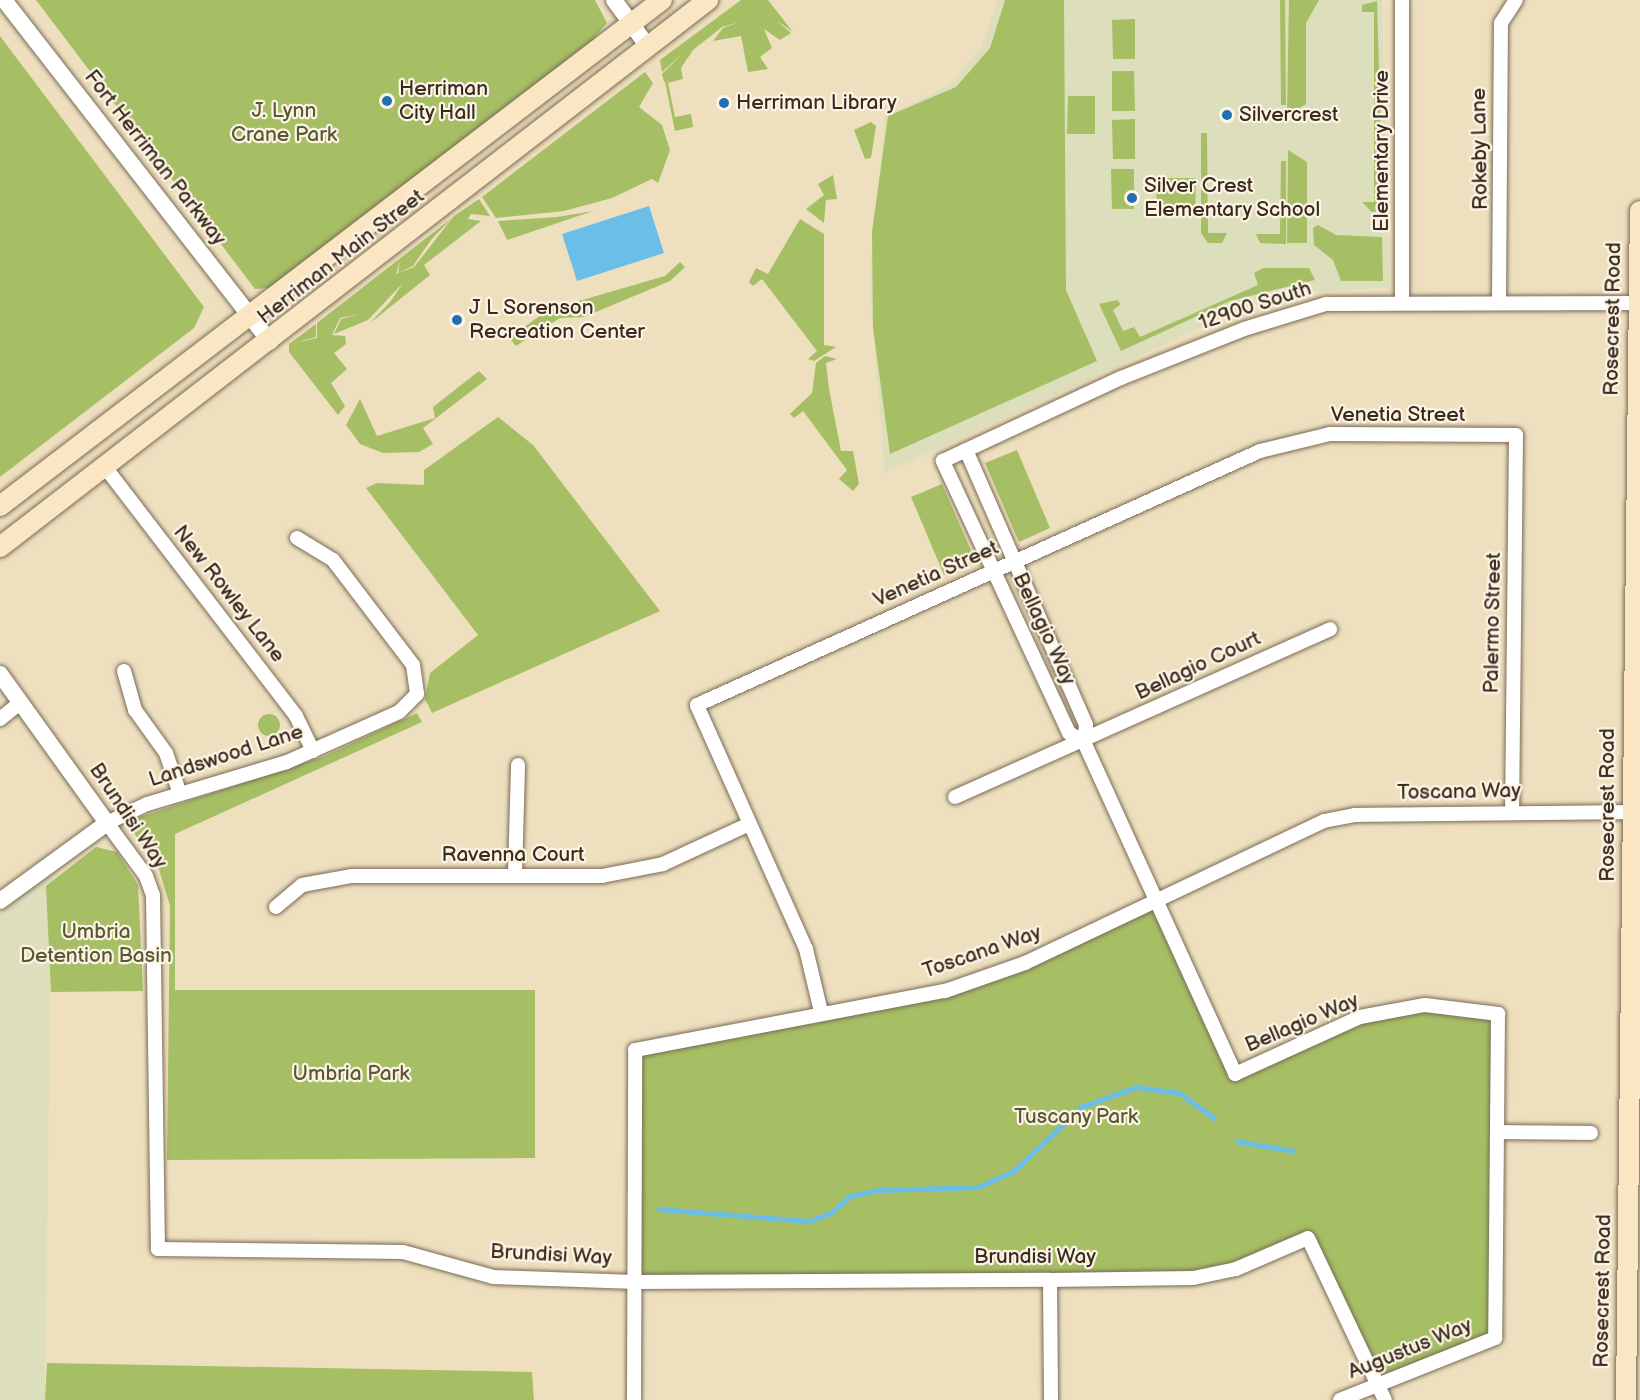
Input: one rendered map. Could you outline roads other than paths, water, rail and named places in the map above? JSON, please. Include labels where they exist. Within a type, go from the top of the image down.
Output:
[{"type":"main road","name":"Herriman Main Street","points":[[0,506],[251,318],[662,0]]},
{"type":"main road","name":"Herriman Main Street","points":[[0,547],[270,342],[708,0]]},
{"type":"main road","name":"Rosecrest Road","points":[[1626,1400],[1640,211]]},
{"type":"street","name":"Fort Herriman Parkway","points":[[4,0],[270,342]]},
{"type":"street","points":[[614,0],[649,48]]},
{"type":"street","name":"Elementary Drive","points":[[1402,0],[1402,302]]},
{"type":"street","name":"Rokeby Lane","points":[[1498,303],[1500,23],[1516,0]]},
{"type":"street","name":"12900 South","points":[[943,461],[1244,329],[1326,304],[1402,302],[1638,304]]},
{"type":"street","name":"Venetia Street","points":[[821,1012],[806,949],[697,705],[1260,451],[1330,434],[1516,435]]},
{"type":"street","name":"Palermo Street","points":[[1512,811],[1516,435]]},
{"type":"street","name":"Bellagio Way","points":[[966,450],[1086,725],[1084,742],[1235,1074],[1360,1017],[1425,1005],[1498,1014],[1499,1132],[1495,1338]]},
{"type":"street","name":"Bellagio Way","points":[[943,461],[1069,733],[1084,742]]},
{"type":"street","name":"New Rowley Lane","points":[[105,467],[296,716],[313,751]]},
{"type":"street","name":"Landswood Lane","points":[[107,823],[180,794],[313,751],[399,712],[417,694],[413,665],[333,560],[297,538]]},
{"type":"street","name":"Bellagio Court","points":[[955,797],[1084,742],[1330,629]]},
{"type":"street","points":[[124,671],[135,710],[166,753],[180,794]]},
{"type":"street","name":"Brundisi Way","points":[[0,675],[146,876],[153,895],[158,1249],[403,1252],[493,1277],[636,1282],[1050,1280],[1193,1278],[1236,1269],[1308,1238],[1385,1400]]},
{"type":"street","points":[[0,719],[21,702]]},
{"type":"street","points":[[515,874],[518,765]]},
{"type":"street","name":"Toscana Way","points":[[634,1400],[635,1050],[821,1012],[945,991],[1025,963],[1324,821],[1354,815],[1512,811],[1632,812]]},
{"type":"street","points":[[0,901],[107,823]]},
{"type":"street","name":"Ravenna Court","points":[[276,907],[302,885],[352,876],[515,874],[602,876],[663,864],[749,824]]},
{"type":"street","points":[[1499,1132],[1591,1133]]},
{"type":"street","points":[[1050,1280],[1051,1400]]},
{"type":"street","name":"Augustus Way","points":[[1340,1400],[1495,1338]]},
{"type":"water","points":[[649,206],[664,253],[577,281],[562,234]]},
{"type":"waterway","points":[[659,1209],[809,1221],[831,1213],[850,1196],[878,1190],[978,1187],[1014,1171],[1081,1107],[1136,1087],[1180,1093],[1214,1118]]},
{"type":"waterway","points":[[1237,1141],[1293,1151]]},
{"type":"place","name":"Herriman City Hall","points":[[387,101]]},
{"type":"place","name":"Herriman Library","points":[[724,103]]},
{"type":"place","name":"Silvercrest","points":[[1227,115]]},
{"type":"place","name":"Silver Crest Elementary School","points":[[1132,198]]},
{"type":"place","name":"J L Sorenson Recreation Center","points":[[457,320]]},
{"type":"park label","name":"J. Lynn Crane Park","points":[[284,123]]},
{"type":"park label","name":"Umbria Detention Basin","points":[[96,944]]},
{"type":"park label","name":"Umbria Park","points":[[351,1074]]},
{"type":"park label","name":"Tuscany Park","points":[[1076,1117]]}]
